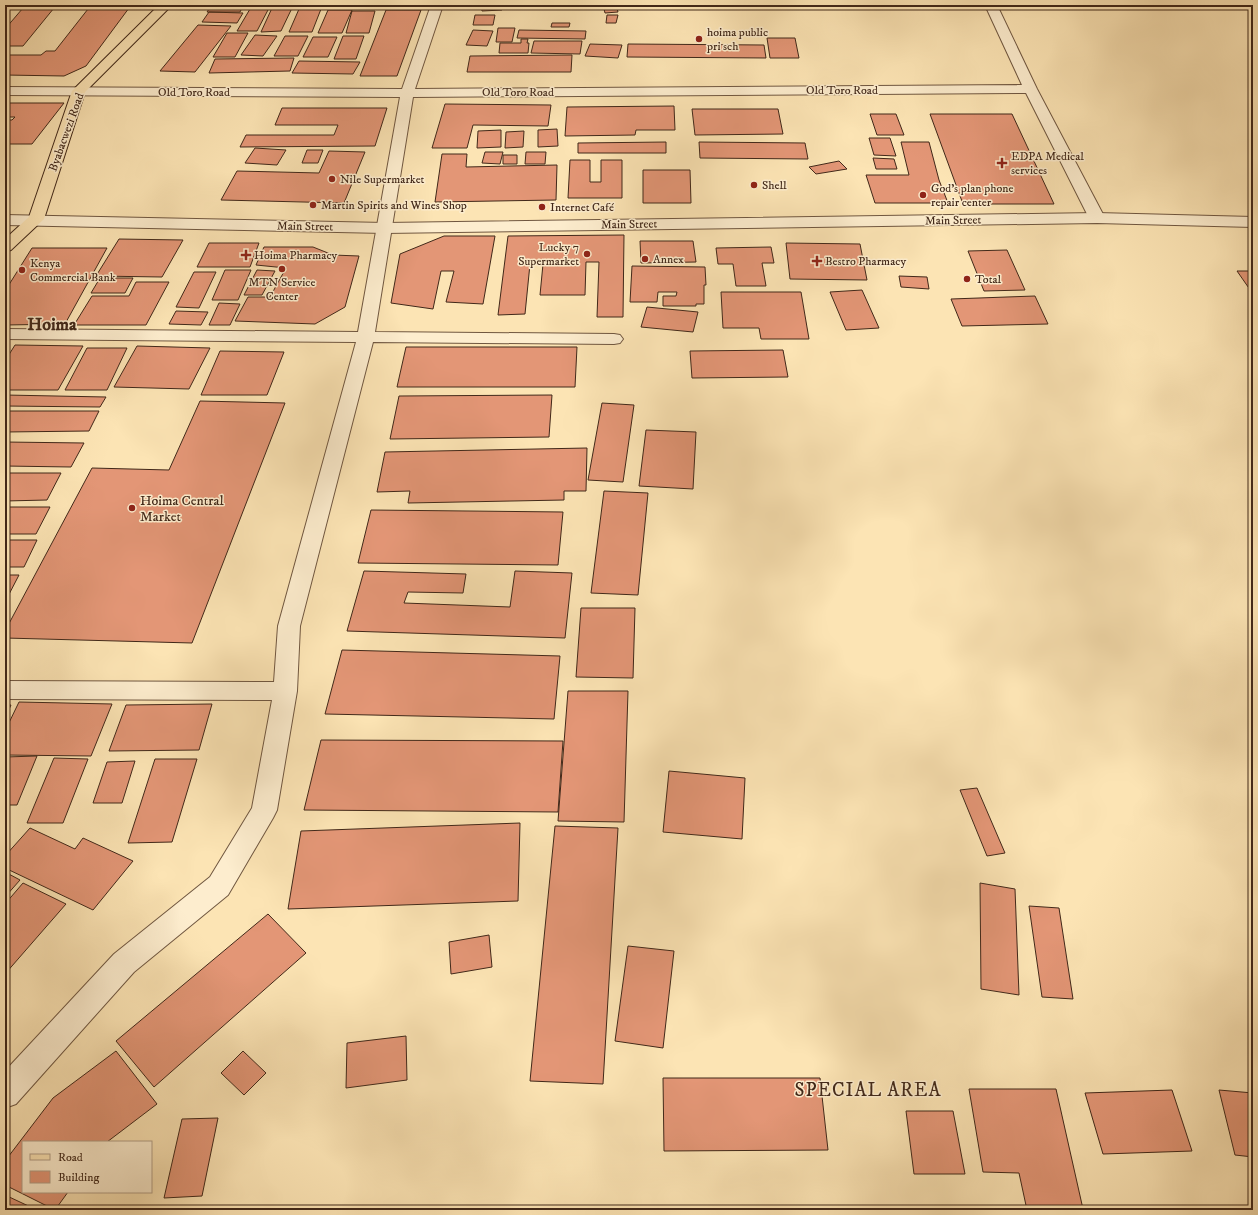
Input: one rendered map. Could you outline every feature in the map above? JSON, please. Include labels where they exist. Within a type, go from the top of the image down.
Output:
[{"type":"main road","name":"Byabacwezi Road","points":[[36,219],[79,91],[166,5]]},
{"type":"main road","points":[[5,247],[36,219]]},
{"type":"street","points":[[5,1093],[124,963],[219,886],[264,810],[285,691],[289,626],[366,337],[407,93],[437,5]]},
{"type":"street","points":[[991,5],[1030,89],[1097,218]]},
{"type":"street","name":"Old Toro Road","points":[[5,91],[407,93],[1030,89]]},
{"type":"street","name":"Main Street","points":[[5,220],[36,219],[385,228],[1097,218],[1253,222]]},
{"type":"street","points":[[5,334],[614,339]]},
{"type":"street","points":[[5,690],[285,691]]},
{"type":"building","points":[[267,5],[265,8],[242,8],[240,12],[207,12],[211,6]]},
{"type":"building","points":[[301,5],[325,5],[324,7],[300,7]]},
{"type":"building","points":[[329,5],[352,5],[351,7],[328,7]]},
{"type":"building","points":[[355,5],[378,5],[377,7],[355,7]]},
{"type":"building","points":[[387,5],[423,5],[422,6]]},
{"type":"building","points":[[481,5],[501,5],[502,10],[482,11]]},
{"type":"building","points":[[554,5],[583,5],[583,7],[554,7]]},
{"type":"building","points":[[603,5],[616,5],[618,12],[605,13]]},
{"type":"building","points":[[23,8],[54,8],[23,46],[5,46],[5,29]]},
{"type":"building","points":[[129,8],[86,66],[64,76],[5,75],[5,55],[41,55],[46,51],[55,51],[88,9]]},
{"type":"building","points":[[269,8],[257,31],[237,31],[250,9]]},
{"type":"building","points":[[272,8],[292,8],[281,31],[261,32]]},
{"type":"building","points":[[299,9],[321,9],[312,32],[289,32]]},
{"type":"building","points":[[328,10],[352,10],[342,33],[318,33]]},
{"type":"building","points":[[386,10],[421,10],[397,76],[360,76]]},
{"type":"building","points":[[352,11],[375,11],[369,33],[346,33]]},
{"type":"building","points":[[209,12],[243,13],[237,23],[202,22]]},
{"type":"building","points":[[475,15],[495,15],[493,25],[473,25]]},
{"type":"building","points":[[607,15],[618,15],[616,23],[606,23]]},
{"type":"building","points":[[552,23],[570,23],[569,27],[551,27]]},
{"type":"building","points":[[198,25],[231,26],[195,72],[160,71]]},
{"type":"building","points":[[498,28],[515,28],[512,42],[496,42]]},
{"type":"building","points":[[473,30],[493,31],[487,46],[466,45]]},
{"type":"building","points":[[519,30],[586,31],[585,39],[517,38]]},
{"type":"building","points":[[227,33],[248,33],[235,57],[213,57]]},
{"type":"building","points":[[255,35],[277,36],[263,56],[241,55]]},
{"type":"building","points":[[285,36],[308,36],[298,56],[274,56]]},
{"type":"building","points":[[343,36],[364,36],[356,59],[334,59]]},
{"type":"building","points":[[313,37],[337,37],[328,57],[303,57]]},
{"type":"building","points":[[767,38],[795,38],[799,58],[770,58]]},
{"type":"building","points":[[521,39],[528,39],[528,53],[499,53],[500,43],[521,43]]},
{"type":"building","points":[[534,41],[582,41],[580,54],[531,53]]},
{"type":"building","points":[[590,44],[622,45],[618,58],[585,56]]},
{"type":"building","points":[[628,44],[764,45],[766,58],[627,57]]},
{"type":"building","points":[[572,55],[571,72],[467,72],[470,56]]},
{"type":"building","points":[[294,58],[290,71],[209,73],[215,59]]},
{"type":"building","points":[[299,61],[360,62],[353,74],[292,73]]},
{"type":"building","points":[[5,103],[64,103],[32,144],[5,144],[5,120],[12,120],[15,117],[5,117]]},
{"type":"building","points":[[445,104],[551,105],[548,126],[473,125],[467,148],[432,148]]},
{"type":"building","points":[[674,106],[675,130],[636,130],[635,135],[565,136],[567,107]]},
{"type":"building","points":[[282,108],[387,108],[375,146],[240,147],[246,135],[334,135],[338,125],[275,125]]},
{"type":"building","points":[[692,109],[778,109],[783,134],[695,135]]},
{"type":"building","points":[[870,114],[896,114],[904,135],[877,135]]},
{"type":"building","points":[[930,114],[1012,114],[1054,204],[963,204]]},
{"type":"building","points":[[557,129],[558,146],[538,147],[538,130]]},
{"type":"building","points":[[501,130],[501,147],[477,148],[478,131]]},
{"type":"building","points":[[524,131],[523,147],[505,148],[506,132]]},
{"type":"building","points":[[869,138],[890,138],[896,156],[874,155]]},
{"type":"building","points":[[666,142],[666,153],[578,153],[578,143]]},
{"type":"building","points":[[699,142],[805,143],[808,159],[700,158]]},
{"type":"building","points":[[901,142],[929,142],[939,180],[948,203],[875,203],[866,175],[909,175]]},
{"type":"building","points":[[255,148],[286,150],[277,165],[245,163]]},
{"type":"building","points":[[307,150],[323,150],[318,163],[302,163]]},
{"type":"building","points":[[329,151],[365,152],[344,203],[221,200],[237,171],[319,173]]},
{"type":"building","points":[[485,152],[503,152],[500,164],[482,163]]},
{"type":"building","points":[[526,152],[546,152],[545,164],[525,164]]},
{"type":"building","points":[[442,154],[467,154],[466,167],[557,165],[556,200],[435,202]]},
{"type":"building","points":[[503,155],[517,155],[517,164],[503,164]]},
{"type":"building","points":[[873,158],[894,159],[897,169],[876,169]]},
{"type":"building","points":[[570,160],[590,160],[590,182],[601,182],[601,160],[622,160],[622,198],[568,198]]},
{"type":"building","points":[[839,161],[847,169],[816,174],[809,167]]},
{"type":"building","points":[[643,170],[690,170],[691,203],[643,203]]},
{"type":"building","points":[[624,235],[623,317],[597,317],[599,262],[586,262],[585,295],[540,295],[543,264],[530,264],[525,314],[498,315],[508,236]]},
{"type":"building","points":[[444,236],[495,236],[483,304],[446,302],[454,271],[441,271],[433,309],[391,303],[400,254]]},
{"type":"building","points":[[119,239],[183,240],[162,277],[96,276]]},
{"type":"building","points":[[640,241],[693,241],[696,262],[641,263]]},
{"type":"building","points":[[209,243],[259,243],[250,267],[197,267]]},
{"type":"building","points":[[786,243],[860,244],[867,280],[790,279]]},
{"type":"building","points":[[264,247],[313,247],[333,255],[359,256],[345,307],[315,324],[235,321],[248,297],[270,297],[286,268],[256,265]]},
{"type":"building","points":[[771,247],[774,263],[762,263],[766,286],[736,286],[733,264],[718,264],[716,248]]},
{"type":"building","points":[[32,248],[107,248],[65,324],[5,325],[5,291]]},
{"type":"building","points":[[1007,250],[1025,290],[984,291],[968,251]]},
{"type":"building","points":[[632,266],[705,267],[706,285],[704,285],[704,304],[696,304],[696,306],[663,306],[663,296],[676,296],[677,292],[658,292],[657,302],[630,302]]},
{"type":"building","points":[[225,270],[251,270],[238,300],[212,300]]},
{"type":"building","points":[[257,270],[275,271],[262,295],[244,295]]},
{"type":"building","points":[[1237,271],[1253,271],[1253,294]]},
{"type":"building","points":[[194,272],[216,272],[199,308],[176,307]]},
{"type":"building","points":[[899,276],[927,277],[929,289],[901,287]]},
{"type":"building","points":[[100,278],[133,278],[125,293],[91,293]]},
{"type":"building","points":[[136,282],[169,282],[146,325],[74,325],[92,296],[129,296]]},
{"type":"building","points":[[862,290],[879,328],[846,330],[830,292]]},
{"type":"building","points":[[721,292],[801,292],[809,339],[761,339],[759,328],[723,328]]},
{"type":"building","points":[[1035,296],[1048,324],[962,326],[951,299]]},
{"type":"building","points":[[219,303],[240,304],[230,325],[209,325]]},
{"type":"building","points":[[647,307],[698,312],[693,332],[641,327]]},
{"type":"building","points":[[176,311],[208,312],[201,325],[169,324]]},
{"type":"building","points":[[15,345],[83,346],[58,390],[5,390],[5,361]]},
{"type":"building","points":[[137,346],[210,348],[189,389],[114,387]]},
{"type":"building","points":[[406,347],[577,347],[575,387],[397,387]]},
{"type":"building","points":[[87,348],[127,348],[107,390],[65,390]]},
{"type":"building","points":[[783,350],[788,377],[692,378],[690,351]]},
{"type":"building","points":[[220,351],[284,352],[267,395],[201,395]]},
{"type":"building","points":[[5,395],[106,397],[100,407],[5,406]]},
{"type":"building","points":[[552,395],[549,437],[390,439],[399,396]]},
{"type":"building","points":[[200,401],[285,403],[192,643],[5,638],[5,631],[92,468],[169,470]]},
{"type":"building","points":[[602,403],[634,405],[623,482],[588,480]]},
{"type":"building","points":[[5,411],[99,411],[89,431],[5,432]]},
{"type":"building","points":[[646,430],[696,432],[693,489],[639,486]]},
{"type":"building","points":[[5,442],[84,443],[71,467],[5,466]]},
{"type":"building","points":[[587,448],[586,491],[564,491],[564,500],[408,503],[410,491],[377,492],[385,452]]},
{"type":"building","points":[[5,473],[61,473],[47,500],[5,501]]},
{"type":"building","points":[[604,491],[648,493],[638,595],[591,593]]},
{"type":"building","points":[[5,507],[50,507],[36,534],[5,534]]},
{"type":"building","points":[[371,510],[563,512],[558,565],[358,563]]},
{"type":"building","points":[[5,540],[37,540],[24,567],[5,567]]},
{"type":"building","points":[[364,571],[466,574],[463,593],[408,592],[404,603],[510,607],[515,571],[572,573],[565,638],[347,631]]},
{"type":"building","points":[[5,575],[19,575],[5,602]]},
{"type":"building","points":[[581,608],[635,608],[633,678],[576,677]]},
{"type":"building","points":[[342,650],[560,656],[554,719],[325,714]]},
{"type":"building","points":[[568,691],[628,691],[624,822],[558,821]]},
{"type":"building","points":[[19,702],[112,704],[91,756],[5,755],[5,731]]},
{"type":"building","points":[[212,704],[199,750],[109,751],[126,705]]},
{"type":"building","points":[[5,705],[11,705],[5,718]]},
{"type":"building","points":[[321,740],[563,741],[558,812],[304,810]]},
{"type":"building","points":[[37,756],[17,805],[5,805],[5,757]]},
{"type":"building","points":[[54,758],[88,759],[63,823],[27,823]]},
{"type":"building","points":[[155,759],[197,759],[172,842],[128,843]]},
{"type":"building","points":[[135,761],[122,803],[93,803],[107,762]]},
{"type":"building","points":[[669,771],[745,778],[742,839],[663,832]]},
{"type":"building","points":[[977,788],[1005,853],[987,856],[960,790]]},
{"type":"building","points":[[520,823],[518,901],[288,909],[301,831]]},
{"type":"building","points":[[555,826],[618,828],[603,1084],[530,1081]]},
{"type":"building","points":[[30,828],[75,849],[83,838],[133,861],[93,910],[5,868],[5,856]]},
{"type":"building","points":[[5,872],[20,880],[5,897]]},
{"type":"building","points":[[23,883],[66,904],[5,974],[5,904]]},
{"type":"building","points":[[980,883],[1015,889],[1019,995],[981,989]]},
{"type":"building","points":[[1029,906],[1059,908],[1073,999],[1042,997]]},
{"type":"building","points":[[268,914],[306,953],[154,1087],[116,1041]]},
{"type":"building","points":[[489,935],[492,967],[451,974],[449,942]]},
{"type":"building","points":[[628,946],[674,951],[663,1048],[615,1041]]},
{"type":"building","points":[[406,1036],[407,1080],[346,1088],[347,1043]]},
{"type":"building","points":[[116,1051],[157,1104],[108,1141],[22,1141],[22,1193],[67,1193],[55,1210],[5,1185],[5,1161],[53,1098]]},
{"type":"building","points":[[243,1051],[266,1073],[244,1095],[221,1073]]},
{"type":"building","points":[[663,1078],[820,1078],[828,1150],[664,1151]]},
{"type":"building","points":[[969,1089],[1056,1089],[1083,1209],[1027,1210],[1019,1173],[983,1172]]},
{"type":"building","points":[[1172,1090],[1192,1151],[1103,1154],[1085,1093]]},
{"type":"building","points":[[1219,1090],[1253,1093],[1253,1157],[1235,1155]]},
{"type":"building","points":[[906,1111],[953,1111],[965,1174],[914,1174]]},
{"type":"building","points":[[218,1118],[202,1196],[164,1198],[182,1119]]},
{"type":"building","points":[[5,1195],[37,1210],[5,1210]]},
{"type":"place","name":"hoima public pri sch","points":[[699,39]]},
{"type":"place","name":"EDPA Medical services","points":[[1002,163]]},
{"type":"place","name":"Nile Supermarket","points":[[332,179]]},
{"type":"place","name":"Shell","points":[[754,185]]},
{"type":"place","name":"God’s plan phone repair center","points":[[923,195]]},
{"type":"place","name":"Martin Spirits and Wines Shop","points":[[313,205]]},
{"type":"place","name":"Internet Café","points":[[542,207]]},
{"type":"place","name":"Lucky 7 Supermarket","points":[[587,254]]},
{"type":"place","name":"Hoima Pharmacy","points":[[246,255]]},
{"type":"place","name":"Annex","points":[[645,259]]},
{"type":"place","name":"Bestro Pharmacy","points":[[817,261]]},
{"type":"place","name":"MTN Service Center","points":[[282,269]]},
{"type":"place","name":"Kenya Commercial Bank","points":[[22,270]]},
{"type":"place","name":"Total","points":[[967,279]]},
{"type":"place","name":"Hoima Central Market","points":[[132,508]]},
{"type":"district","name":"Hoima","points":[[52,324]]},
{"type":"district","name":"SPECIAL AREA","points":[[868,1089]]}]
